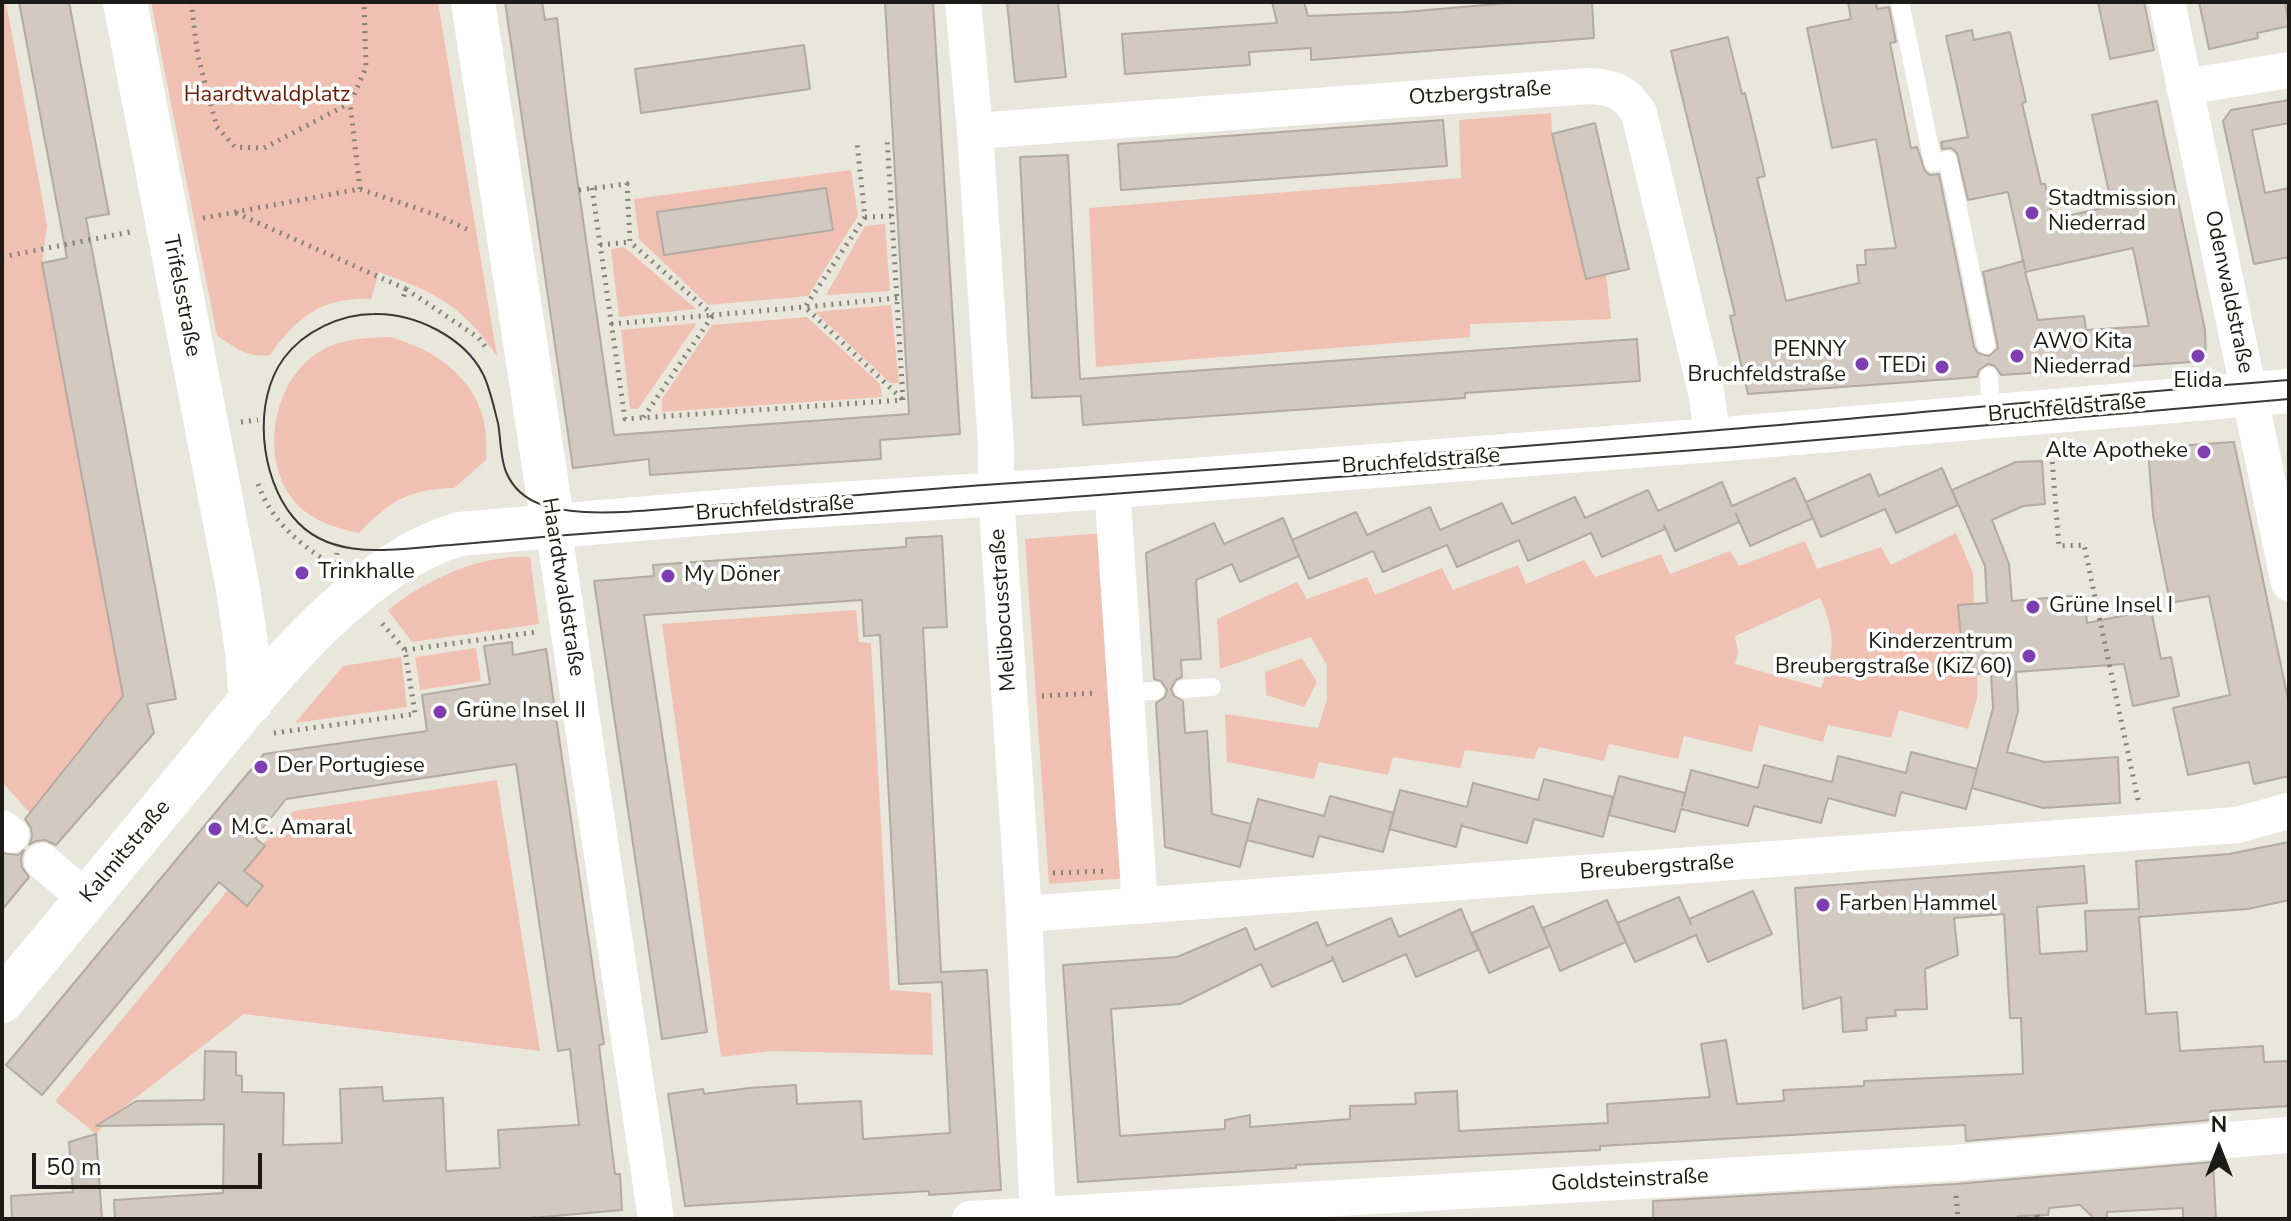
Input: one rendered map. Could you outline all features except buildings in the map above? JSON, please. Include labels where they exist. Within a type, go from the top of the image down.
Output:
[{"type":"street","name":"Trifelsstraße","points":[[125,2],[262,718]]},
{"type":"street","name":"Haardtwaldstraße","points":[[473,2],[656,1219]]},
{"type":"street","name":"Melibocusstraße","points":[[963,2],[975,131],[996,447],[996,495],[1024,914],[1038,1216]]},
{"type":"street","name":"Odenwaldstraße","points":[[2167,2],[2184,87],[2269,393],[2289,583]]},
{"type":"street","points":[[2184,87],[2289,70]]},
{"type":"street","name":"Otzbergstraße","points":[[975,131],[1588,86],[1623,92],[1639,113],[1706,392],[1713,440]]},
{"type":"street","name":"Bruchfeldstraße","points":[[553,525],[996,495],[1713,440],[1990,396],[2269,393]]},
{"type":"street","points":[[1112,486],[1140,691],[1140,906]]},
{"type":"street","points":[[262,718],[321,626],[384,571],[441,539],[477,531],[553,525]]},
{"type":"street","points":[[238,589],[255,612],[269,622],[287,628],[321,626]]},
{"type":"street","name":"Kalmitstraße","points":[[2,1001],[87,899],[262,718]]},
{"type":"street","name":"Breubergstraße","points":[[1024,914],[2237,825],[2289,811]]},
{"type":"street","points":[[42,861],[87,899]]},
{"type":"street","name":"Goldsteinstraße","points":[[970,1219],[1938,1164],[2289,1135]]},
{"type":"lane","points":[[1900,2],[1933,163],[1948,160],[1986,345]]},
{"type":"lane","points":[[1183,689],[1212,687]]},
{"type":"path","points":[[191,2],[198,57],[217,127],[235,147],[264,148],[350,103]]},
{"type":"path","points":[[360,189],[350,103],[366,68],[364,2]]},
{"type":"path","points":[[887,138],[903,400]]},
{"type":"path","points":[[805,307],[865,217],[857,143]]},
{"type":"path","points":[[579,190],[630,183],[630,242]]},
{"type":"path","points":[[592,188],[625,419],[903,400]]},
{"type":"path","points":[[2,257],[360,189],[439,216],[481,237]]},
{"type":"path","points":[[235,212],[406,289],[479,338],[494,359]]},
{"type":"path","points":[[865,217],[892,216]]},
{"type":"path","points":[[600,245],[630,242],[713,315]]},
{"type":"path","points":[[402,302],[406,289]]},
{"type":"path","points":[[611,324],[897,298]]},
{"type":"path","points":[[805,307],[903,400]]},
{"type":"path","points":[[643,418],[713,315]]},
{"type":"path","points":[[476,345],[479,338]]},
{"type":"path","points":[[242,422],[244,434]]},
{"type":"path","points":[[2051,445],[2059,546],[2084,545],[2140,810]]},
{"type":"path","points":[[254,470],[263,497],[275,518],[305,546],[335,567]]},
{"type":"path","points":[[262,718],[415,714],[405,650],[380,621]]},
{"type":"path","points":[[405,650],[549,630]]},
{"type":"path","points":[[1009,698],[1140,691]]},
{"type":"path","points":[[1052,873],[1110,870]]},
{"type":"green space","points":[[2,2],[6,2],[47,225],[42,263],[125,708],[30,813],[2,782]]},
{"type":"green space","name":"Haardtwaldplatz","points":[[151,2],[438,2],[497,356],[459,312],[417,287],[379,272],[371,299],[338,302],[312,312],[290,330],[270,355],[249,354],[217,336]]},
{"type":"green space","points":[[1551,113],[1552,134],[1586,278],[1606,274],[1611,319],[1470,324],[1470,337],[1096,367],[1089,208],[1461,178],[1459,120]]},
{"type":"green space","points":[[851,170],[858,216],[808,296],[708,305],[639,239],[634,199]],"holes":[[[826,188],[832,231],[664,255],[658,212]]]},
{"type":"green space","points":[[885,224],[890,291],[826,295],[865,226]]},
{"type":"green space","points":[[624,247],[696,309],[619,317],[611,249]]},
{"type":"green space","points":[[891,305],[899,383],[890,383],[815,312]]},
{"type":"green space","points":[[807,317],[880,384],[882,397],[662,412],[662,399],[712,325]]},
{"type":"green space","points":[[697,323],[638,409],[630,409],[621,330]]},
{"type":"green space","points":[[390,337],[431,354],[463,380],[475,397],[482,415],[486,460],[454,488],[424,491],[401,499],[359,533],[319,520],[307,513],[291,496],[280,475],[275,452],[275,428],[280,404],[290,382],[305,363],[324,349],[340,343]]},
{"type":"green space","points":[[1104,533],[1128,878],[1049,884],[1025,539]]},
{"type":"green space","points":[[1956,533],[1973,573],[1974,604],[1958,606],[1964,675],[1977,674],[1977,699],[1968,729],[1899,710],[1891,738],[1828,725],[1823,742],[1759,725],[1752,752],[1684,736],[1678,759],[1609,744],[1604,761],[1539,747],[1534,759],[1465,750],[1460,768],[1393,757],[1388,775],[1319,762],[1314,779],[1227,762],[1225,714],[1318,728],[1327,699],[1327,666],[1311,637],[1220,669],[1217,619],[1297,582],[1307,599],[1367,577],[1375,595],[1442,568],[1453,590],[1518,565],[1526,584],[1584,560],[1595,577],[1661,554],[1670,574],[1730,551],[1739,566],[1805,541],[1817,569],[1881,547],[1891,565]],"holes":[[[1820,598],[1829,622],[1832,643],[1821,688],[1735,664],[1738,652],[1735,636]]]},
{"type":"green space","points":[[530,557],[539,624],[412,642],[388,610],[454,571],[492,560]]},
{"type":"green space","points":[[856,610],[859,642],[871,643],[890,990],[931,993],[933,1055],[772,1051],[721,1057],[662,624]]},
{"type":"green space","points":[[476,648],[481,681],[420,690],[415,657]]},
{"type":"green space","points":[[401,657],[407,707],[295,723],[343,666]]},
{"type":"green space","points":[[1302,658],[1317,682],[1304,707],[1266,695],[1265,672]]},
{"type":"green space","points":[[497,780],[540,1051],[244,1014],[116,1113],[96,1134],[55,1101],[228,890],[247,906],[263,887],[244,871],[265,846],[263,844],[294,811]]},
{"type":"tram line","points":[[2289,380],[1442,453],[642,511],[584,512],[540,504],[521,493],[513,484],[503,462],[498,423],[488,385],[475,361],[464,349],[451,338],[421,323],[374,314],[336,321],[313,332],[292,348],[274,376],[267,395],[264,439],[273,481],[282,500],[293,517],[309,532],[326,542],[346,547],[388,550],[1736,447],[2289,399]]},
{"type":"place","name":"Stadtmission Niederrad","points":[[2032,213]]},
{"type":"place","name":"AWO Kita Niederrad","points":[[2017,356]]},
{"type":"place","name":"Elida","points":[[2198,356]]},
{"type":"place","name":"PENNY Bruchfeldstraße","points":[[1862,364]]},
{"type":"place","name":"TEDi","points":[[1942,367]]},
{"type":"place","name":"Alte Apotheke","points":[[2204,452]]},
{"type":"place","name":"Trinkhalle","points":[[302,573]]},
{"type":"place","name":"My Döner","points":[[668,576]]},
{"type":"place","name":"Grüne Insel I","points":[[2033,607]]},
{"type":"place","name":"Kinderzentrum Breubergstraße (KiZ 60)","points":[[2029,656]]},
{"type":"place","name":"Grüne Insel II","points":[[440,712]]},
{"type":"place","name":"Der Portugiese","points":[[261,767]]},
{"type":"place","name":"M.C. Amaral","points":[[215,829]]},
{"type":"place","name":"Farben Hammel","points":[[1823,905]]}]
